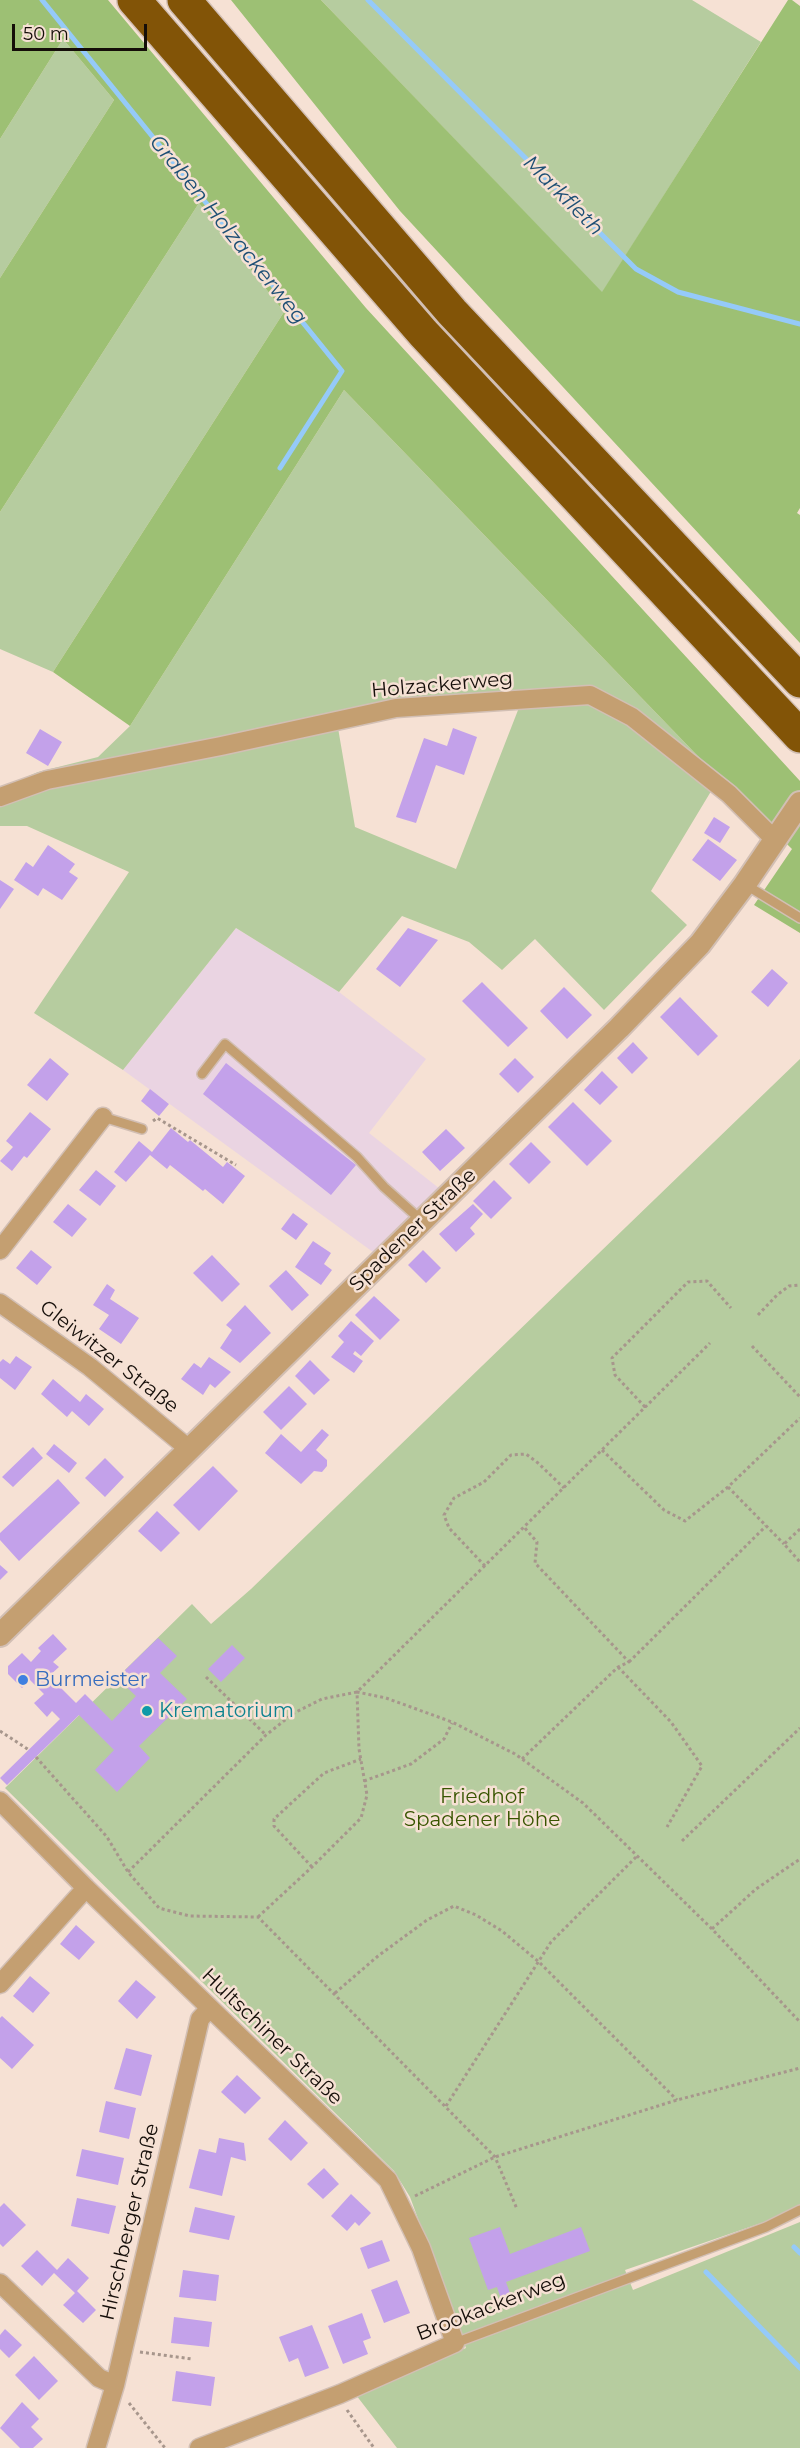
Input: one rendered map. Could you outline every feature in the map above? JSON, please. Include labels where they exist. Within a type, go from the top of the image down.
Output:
[{"type":"highway","points":[[135,0],[423,333],[800,736]]},
{"type":"highway","points":[[184,0],[452,312],[800,681]]},
{"type":"street","name":"Holzackerweg","points":[[0,797],[47,780],[221,746],[396,708],[590,695],[632,717],[729,794],[775,840]]},
{"type":"street","name":"Spadener Straße","points":[[0,1635],[422,1221],[700,944],[745,884],[800,802]]},
{"type":"street","points":[[0,1250],[103,1117]]},
{"type":"street","name":"Gleiwitzer Straße","points":[[0,1303],[90,1367],[189,1449]]},
{"type":"street","name":"Hultschiner Straße","points":[[0,1801],[86,1888],[388,2180],[421,2248],[455,2343]]},
{"type":"street","points":[[0,1984],[86,1888]]},
{"type":"street","name":"Hirschberger Straße","points":[[96,2448],[115,2385],[200,2019],[210,2008]]},
{"type":"street","points":[[0,2283],[99,2378],[115,2385]]},
{"type":"street","name":"Brookackerweg","points":[[199,2448],[340,2394],[455,2343]]},
{"type":"lane","points":[[745,884],[800,918]]},
{"type":"lane","points":[[202,1074],[225,1044],[357,1157],[384,1187],[422,1221]]},
{"type":"lane","points":[[103,1117],[142,1129]]},
{"type":"lane","name":"Brookackerweg","points":[[455,2343],[766,2227],[800,2210]]},
{"type":"path","points":[[142,1129],[157,1118],[236,1165]]},
{"type":"path","points":[[645,1407],[615,1376],[612,1358],[688,1282],[706,1281],[731,1308]]},
{"type":"path","points":[[758,1315],[789,1286],[800,1285]]},
{"type":"path","points":[[36,1757],[107,1838],[128,1872],[159,1908],[190,1916],[258,1917],[361,1818],[367,1795],[361,1759],[357,1692],[710,1343]]},
{"type":"path","points":[[752,1346],[800,1396]]},
{"type":"path","points":[[602,1450],[664,1510],[685,1521],[728,1487],[800,1418]]},
{"type":"path","points":[[485,1566],[449,1528],[444,1515],[454,1498],[484,1482],[511,1455],[526,1454],[564,1488]]},
{"type":"path","points":[[728,1487],[800,1562]]},
{"type":"path","points":[[522,1759],[618,1666],[629,1662],[766,1526]]},
{"type":"path","points":[[524,1527],[537,1542],[535,1563],[629,1662]]},
{"type":"path","points":[[784,1544],[800,1529]]},
{"type":"path","points":[[618,1666],[671,1722],[702,1766],[668,1827]]},
{"type":"path","points":[[206,1677],[266,1735]]},
{"type":"path","points":[[128,1872],[266,1735],[294,1713],[322,1699],[357,1692],[386,1698],[452,1722],[522,1759],[583,1803],[712,1929],[800,2022]]},
{"type":"path","points":[[364,1781],[411,1764],[444,1739],[452,1722]]},
{"type":"path","points":[[682,1841],[800,1728]]},
{"type":"path","points":[[0,1731],[29,1750]]},
{"type":"path","points":[[312,1867],[274,1826],[274,1819],[324,1773],[361,1759]]},
{"type":"path","points":[[446,2106],[552,1942],[638,1855]]},
{"type":"path","points":[[712,1929],[756,1889],[800,1859]]},
{"type":"path","points":[[335,1993],[378,1956],[427,1920],[454,1906],[502,1930],[539,1962],[677,2100]]},
{"type":"path","points":[[258,1917],[495,2157],[516,2209]]},
{"type":"path","points":[[400,2204],[495,2157],[677,2100],[800,2067]]},
{"type":"path","points":[[123,2349],[192,2360]]},
{"type":"path","points":[[115,2385],[165,2448]]},
{"type":"path","points":[[340,2394],[348,2412],[374,2448]]},
{"type":"shaded area","points":[[236,928],[339,992],[426,1059],[369,1133],[440,1189],[377,1255],[123,1070]]},
{"type":"green space","points":[[0,0],[108,0],[366,308],[800,781],[800,933],[754,905],[792,849],[719,778],[344,390],[130,726],[53,672],[284,312],[199,203],[0,512],[0,278],[114,100],[63,39],[0,139]]},
{"type":"green space","points":[[231,0],[321,0],[602,292],[788,0],[800,6],[800,508],[797,513],[800,515],[800,643],[400,211]]},
{"type":"green space","points":[[321,0],[692,0],[761,42],[602,293]]},
{"type":"green space","points":[[63,39],[114,100],[0,278],[0,139]]},
{"type":"green space","points":[[199,203],[284,312],[53,672],[0,649],[0,512]]},
{"type":"green space","points":[[344,390],[719,778],[651,891],[687,925],[604,1010],[535,939],[502,970],[469,942],[402,916],[339,992],[236,928],[123,1070],[34,1013],[129,872],[27,826],[0,826],[0,788],[38,772],[98,757],[130,726]],"holes":[[[520,705],[456,869],[355,827],[338,728],[400,714]]]},
{"type":"green space","name":"Friedhof Spadener Höhe","points":[[800,1059],[800,2206],[770,2220],[625,2270],[633,2290],[800,2222],[800,2448],[397,2448],[356,2395],[466,2348],[410,2197],[394,2171],[5,1788],[192,1604],[211,1624],[251,1589]]},
{"type":"building","points":[[453,728],[477,737],[464,775],[436,765],[416,823],[396,817],[424,738],[447,746]]},
{"type":"building","points":[[40,729],[62,742],[48,766],[26,753]]},
{"type":"building","points":[[714,817],[730,827],[720,843],[704,833]]},
{"type":"building","points":[[708,839],[737,860],[720,881],[692,860]]},
{"type":"building","points":[[48,845],[75,864],[69,872],[78,878],[62,900],[43,888],[38,896],[14,880],[26,862],[33,867]]},
{"type":"building","points":[[0,880],[14,889],[0,909]]},
{"type":"building","points":[[408,928],[438,940],[400,987],[376,969]]},
{"type":"building","points":[[772,969],[788,983],[768,1007],[751,992]]},
{"type":"building","points":[[482,982],[528,1028],[508,1047],[462,1001]]},
{"type":"building","points":[[564,987],[592,1015],[567,1039],[540,1011]]},
{"type":"building","points":[[680,997],[718,1036],[698,1056],[660,1017]]},
{"type":"building","points":[[633,1042],[648,1058],[632,1074],[617,1058]]},
{"type":"building","points":[[50,1058],[69,1074],[47,1101],[27,1085]]},
{"type":"building","points":[[515,1058],[534,1077],[518,1093],[499,1074]]},
{"type":"building","points":[[226,1063],[356,1165],[331,1195],[203,1094]]},
{"type":"building","points":[[602,1071],[618,1087],[600,1105],[584,1090]]},
{"type":"building","points":[[150,1089],[169,1104],[159,1116],[141,1101]]},
{"type":"building","points":[[573,1102],[612,1141],[587,1166],[548,1127]]},
{"type":"building","points":[[30,1112],[51,1129],[27,1158],[24,1156],[12,1171],[0,1161],[13,1147],[6,1141]]},
{"type":"building","points":[[171,1128],[188,1142],[190,1140],[223,1167],[227,1162],[245,1176],[223,1204],[170,1165],[167,1169],[150,1155],[126,1182],[114,1172],[139,1141],[152,1152]]},
{"type":"building","points":[[446,1129],[465,1148],[440,1171],[422,1152]]},
{"type":"building","points":[[531,1142],[551,1162],[529,1184],[509,1164]]},
{"type":"building","points":[[96,1170],[116,1186],[100,1206],[79,1190]]},
{"type":"building","points":[[494,1180],[512,1198],[491,1219],[473,1201]]},
{"type":"building","points":[[68,1204],[87,1219],[72,1237],[53,1222]]},
{"type":"building","points":[[473,1204],[483,1214],[470,1228],[475,1234],[456,1252],[439,1234]]},
{"type":"building","points":[[293,1213],[308,1224],[296,1240],[281,1229]]},
{"type":"building","points":[[313,1241],[331,1253],[324,1264],[332,1270],[321,1285],[295,1267]]},
{"type":"building","points":[[31,1250],[52,1267],[37,1285],[16,1268]]},
{"type":"building","points":[[423,1250],[441,1268],[426,1283],[408,1265]]},
{"type":"building","points":[[212,1255],[240,1284],[222,1302],[193,1273]]},
{"type":"building","points":[[286,1270],[309,1295],[292,1311],[269,1286]]},
{"type":"building","points":[[107,1284],[115,1290],[110,1299],[139,1318],[121,1344],[99,1329],[109,1315],[93,1305]]},
{"type":"building","points":[[374,1296],[400,1320],[380,1340],[355,1315]]},
{"type":"building","points":[[245,1305],[271,1333],[240,1363],[220,1348],[232,1330],[226,1325]]},
{"type":"building","points":[[351,1321],[374,1341],[361,1356],[355,1351],[353,1354],[363,1361],[354,1373],[331,1357],[344,1342],[338,1336]]},
{"type":"building","points":[[16,1356],[32,1367],[15,1390],[0,1378],[0,1362],[3,1359],[10,1364]]},
{"type":"building","points":[[209,1357],[231,1372],[215,1388],[210,1384],[203,1395],[181,1379],[194,1363],[201,1368]]},
{"type":"building","points":[[310,1360],[330,1380],[314,1395],[295,1376]]},
{"type":"building","points":[[53,1379],[80,1402],[86,1394],[104,1409],[89,1426],[72,1411],[67,1417],[41,1394]]},
{"type":"building","points":[[289,1386],[307,1404],[281,1430],[263,1412]]},
{"type":"building","points":[[322,1429],[329,1435],[316,1450],[327,1460],[327,1466],[322,1472],[314,1471],[301,1484],[265,1453],[281,1434],[301,1452]]},
{"type":"building","points":[[54,1444],[77,1463],[69,1473],[46,1454]]},
{"type":"building","points":[[33,1447],[43,1458],[13,1487],[2,1477]]},
{"type":"building","points":[[105,1458],[124,1477],[105,1497],[85,1478]]},
{"type":"building","points":[[213,1466],[238,1491],[199,1531],[173,1505]]},
{"type":"building","points":[[58,1479],[80,1503],[19,1561],[0,1540],[0,1533]]},
{"type":"building","points":[[157,1511],[180,1533],[161,1552],[138,1531]]},
{"type":"building","points":[[0,1565],[8,1572],[0,1580]]},
{"type":"building","name":"Krematorium","points":[[53,1634],[67,1649],[53,1662],[59,1667],[49,1676],[76,1703],[85,1694],[112,1721],[136,1696],[117,1678],[158,1638],[177,1656],[160,1673],[187,1699],[139,1746],[150,1758],[117,1792],[95,1770],[114,1750],[79,1715],[7,1785],[0,1778],[60,1719],[52,1711],[47,1717],[34,1703],[44,1694],[30,1680],[22,1688],[8,1674],[8,1666],[22,1653],[31,1662],[41,1651],[38,1648]]},
{"type":"building","points":[[232,1645],[245,1658],[221,1682],[208,1669]]},
{"type":"building","points":[[76,1925],[95,1942],[79,1960],[60,1944]]},
{"type":"building","points":[[30,1976],[50,1993],[33,2013],[13,1996]]},
{"type":"building","points":[[136,1980],[156,1997],[137,2019],[118,2001]]},
{"type":"building","points":[[2,2016],[34,2045],[12,2069],[0,2058],[0,2018]]},
{"type":"building","points":[[126,2048],[152,2055],[141,2096],[114,2089]]},
{"type":"building","points":[[237,2075],[261,2098],[245,2114],[221,2092]]},
{"type":"building","points":[[106,2101],[136,2108],[129,2139],[99,2132]]},
{"type":"building","points":[[285,2120],[308,2143],[291,2161],[268,2139]]},
{"type":"building","points":[[219,2138],[244,2143],[246,2161],[231,2157],[222,2196],[189,2188],[199,2149],[216,2153]]},
{"type":"building","points":[[82,2149],[124,2158],[118,2185],[76,2176]]},
{"type":"building","points":[[324,2168],[339,2184],[323,2199],[307,2184]]},
{"type":"building","points":[[351,2194],[371,2213],[359,2226],[355,2222],[347,2231],[331,2216]]},
{"type":"building","points":[[77,2198],[116,2206],[109,2234],[71,2226]]},
{"type":"building","points":[[4,2203],[26,2225],[3,2247],[0,2244],[0,2207]]},
{"type":"building","points":[[195,2207],[235,2216],[229,2240],[189,2232]]},
{"type":"building","points":[[500,2227],[510,2254],[581,2227],[590,2251],[506,2282],[511,2296],[501,2299],[497,2287],[488,2290],[469,2238]]},
{"type":"building","points":[[382,2240],[390,2261],[368,2269],[360,2248]]},
{"type":"building","points":[[37,2250],[57,2270],[68,2258],[89,2278],[77,2291],[96,2310],[83,2323],[63,2305],[75,2293],[54,2273],[42,2286],[21,2266]]},
{"type":"building","points":[[183,2270],[219,2275],[216,2301],[179,2297]]},
{"type":"building","points":[[397,2280],[410,2313],[384,2323],[371,2290]]},
{"type":"building","points":[[362,2313],[371,2338],[363,2341],[368,2354],[343,2364],[328,2326]]},
{"type":"building","points":[[174,2317],[212,2322],[209,2347],[171,2343]]},
{"type":"building","points":[[312,2325],[329,2368],[305,2377],[298,2358],[289,2362],[279,2337]]},
{"type":"building","points":[[5,2329],[22,2345],[9,2358],[0,2349],[0,2335]]},
{"type":"building","points":[[34,2356],[58,2381],[39,2400],[15,2375]]},
{"type":"building","points":[[176,2371],[215,2377],[211,2406],[172,2401]]},
{"type":"building","points":[[22,2402],[39,2419],[31,2427],[43,2439],[33,2448],[20,2448],[0,2428]]},
{"type":"waterway","name":"Graben Holzackerweg","points":[[42,0],[342,371],[280,468]]},
{"type":"waterway","name":"Markfleth","points":[[368,0],[636,269],[678,292],[800,324]]},
{"type":"waterway","points":[[794,2247],[800,2253]]},
{"type":"waterway","points":[[706,2272],[800,2368]]},
{"type":"place","name":"Burmeister","points":[[23,1680]]},
{"type":"place","name":"Krematorium","points":[[147,1711]]}]
